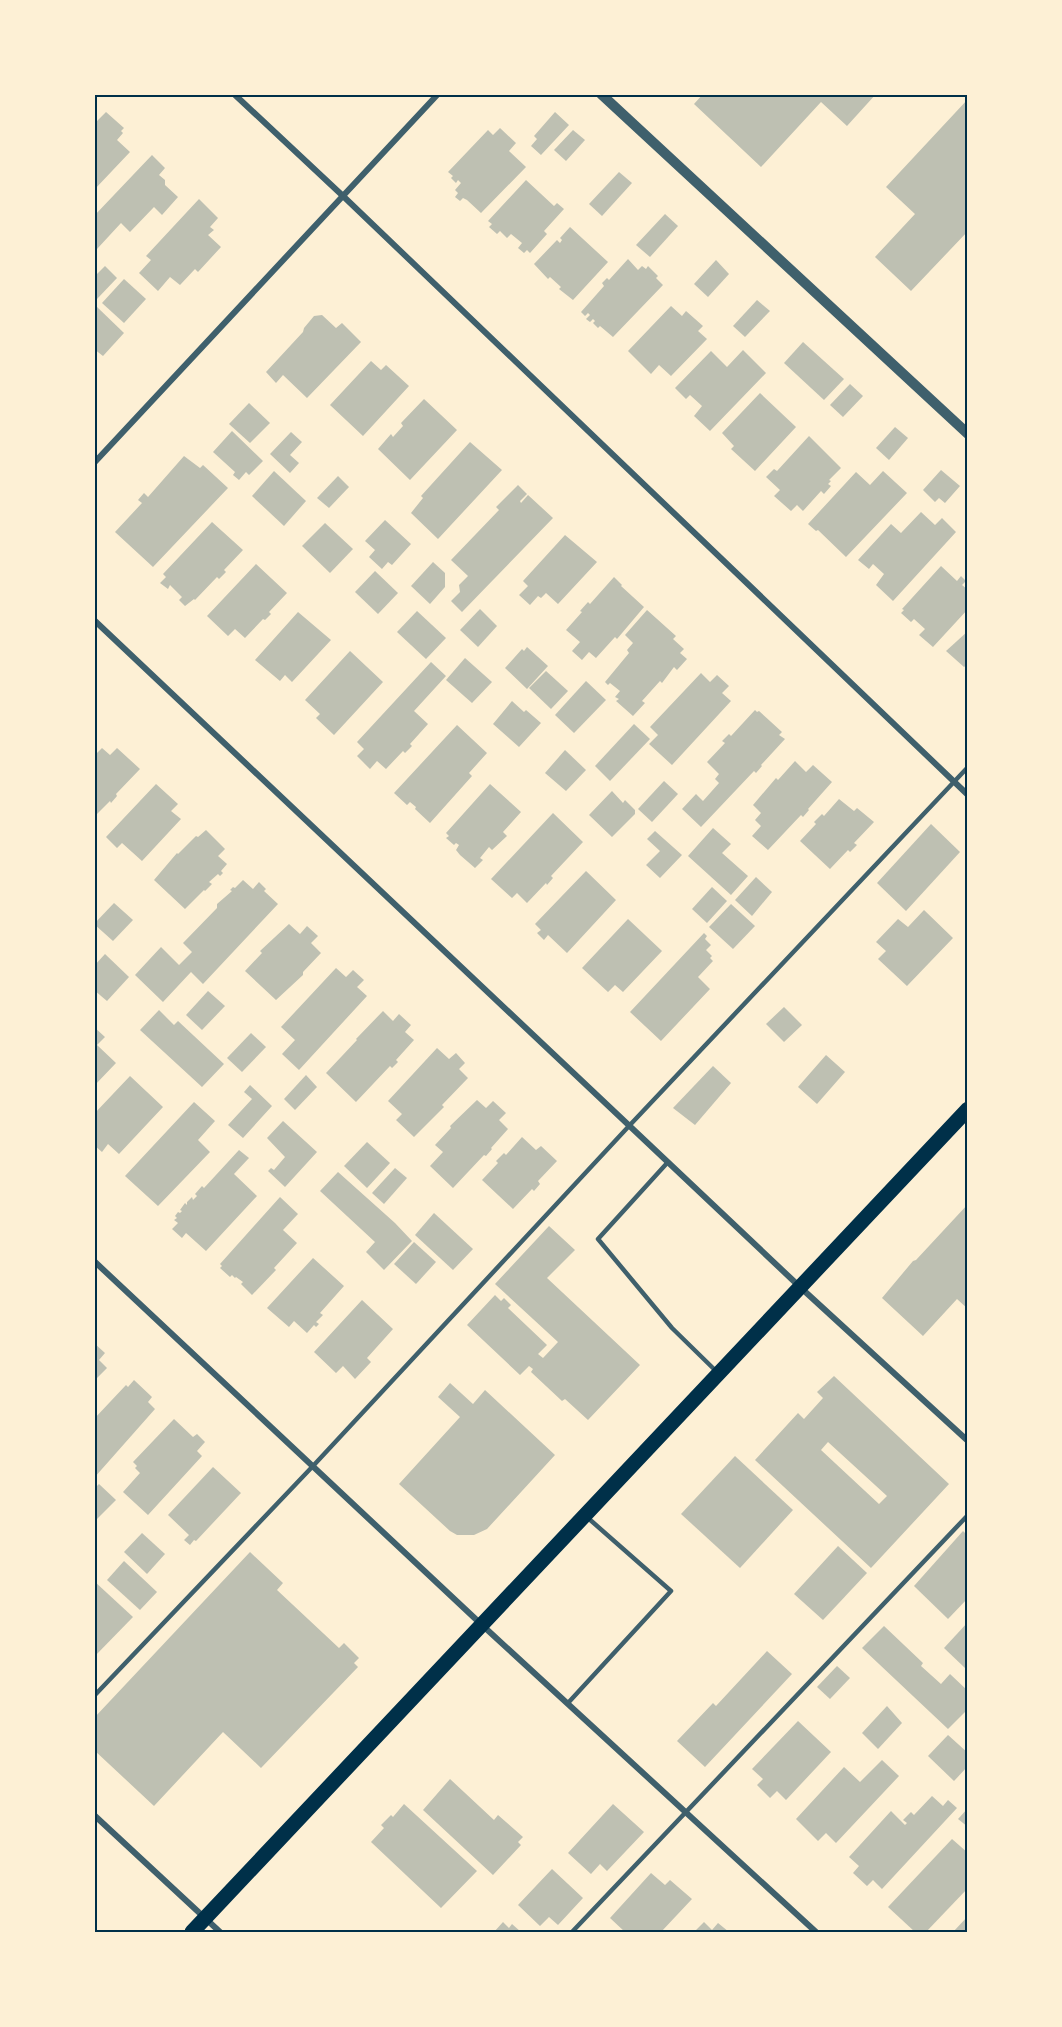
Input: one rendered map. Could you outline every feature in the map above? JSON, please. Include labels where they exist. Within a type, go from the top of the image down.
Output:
[{"type":"main road","points":[[192,1932],[968,1110]]},
{"type":"street","points":[[234,94],[344,196],[968,795]]},
{"type":"street","points":[[94,463],[438,94]]},
{"type":"street","points":[[601,94],[968,434]]},
{"type":"street","points":[[94,620],[800,1287],[968,1441]]},
{"type":"street","points":[[94,1261],[482,1625],[816,1932]]},
{"type":"street","points":[[94,1815],[220,1932]]},
{"type":"lane","points":[[94,1696],[313,1466],[968,766]]},
{"type":"lane","points":[[668,1162],[598,1239],[672,1328],[719,1373]]},
{"type":"lane","points":[[572,1932],[968,1515]]},
{"type":"lane","points":[[568,1703],[671,1591],[586,1516]]},
{"type":"building","points":[[703,94],[876,94],[847,126],[821,102],[761,167],[694,104]]},
{"type":"building","points":[[968,99],[968,231],[911,291],[875,257],[915,214],[886,187]]},
{"type":"building","points":[[106,112],[124,128],[117,140],[130,152],[94,190],[94,124]]},
{"type":"building","points":[[555,112],[569,125],[541,155],[531,146],[537,139],[534,136]]},
{"type":"building","points":[[500,128],[516,143],[509,151],[526,167],[481,213],[467,200],[463,198],[460,201],[455,197],[458,193],[455,190],[461,183],[458,180],[456,183],[448,172],[488,130],[493,135]]},
{"type":"building","points":[[573,130],[585,140],[566,161],[554,150]]},
{"type":"building","points":[[152,155],[165,168],[159,175],[165,180],[165,185],[178,197],[162,215],[154,207],[130,232],[121,223],[97,249],[94,247],[94,216]]},
{"type":"building","points":[[619,172],[632,183],[602,216],[589,204]]},
{"type":"building","points":[[526,180],[554,206],[557,203],[564,209],[544,231],[547,234],[530,253],[527,250],[524,253],[518,248],[522,243],[511,234],[507,238],[500,231],[497,234],[489,227],[492,224],[488,221]]},
{"type":"building","points":[[199,199],[218,218],[210,227],[214,230],[208,235],[221,247],[198,272],[195,269],[180,285],[170,277],[158,291],[139,273],[151,260],[146,256]]},
{"type":"building","points":[[665,214],[678,226],[650,257],[636,245]]},
{"type":"building","points":[[570,227],[608,262],[573,300],[534,264],[557,240],[560,243],[562,240],[560,238]]},
{"type":"building","points":[[628,259],[638,270],[642,266],[646,269],[648,266],[663,285],[613,337],[600,326],[598,328],[593,323],[595,321],[593,319],[590,322],[586,319],[590,315],[588,313],[585,316],[581,312],[604,286],[602,283],[607,278],[609,280]]},
{"type":"building","points":[[716,260],[729,274],[708,297],[694,284]]},
{"type":"building","points":[[105,266],[117,278],[97,299],[94,297],[94,277]]},
{"type":"building","points":[[124,279],[146,299],[124,323],[102,303]]},
{"type":"building","points":[[757,300],[770,311],[745,337],[733,326]]},
{"type":"building","points":[[96,306],[124,333],[103,356],[94,349],[94,307]]},
{"type":"building","points":[[671,306],[682,316],[686,311],[703,326],[698,331],[707,339],[671,376],[659,365],[651,374],[628,351]]},
{"type":"building","points":[[322,315],[336,328],[342,323],[361,342],[307,398],[283,375],[276,383],[266,372],[303,332],[314,316]]},
{"type":"building","points":[[803,342],[844,379],[824,400],[784,363]]},
{"type":"building","points":[[743,350],[766,373],[710,431],[694,416],[702,406],[690,395],[686,399],[675,388],[711,351],[727,367]]},
{"type":"building","points":[[371,361],[381,370],[386,365],[409,386],[363,436],[330,405]]},
{"type":"building","points":[[850,384],[863,396],[843,417],[830,405]]},
{"type":"building","points":[[760,393],[796,427],[755,471],[731,449],[734,446],[722,433]]},
{"type":"building","points":[[424,399],[457,430],[410,480],[378,449],[391,434],[393,437],[403,426],[401,423]]},
{"type":"building","points":[[249,403],[270,423],[250,443],[229,424]]},
{"type":"building","points":[[895,427],[908,438],[889,460],[876,448]]},
{"type":"building","points":[[232,431],[263,461],[249,475],[246,472],[239,480],[233,475],[235,472],[213,452]]},
{"type":"building","points":[[291,432],[302,442],[290,455],[299,463],[290,473],[270,454]]},
{"type":"building","points":[[809,436],[841,468],[829,480],[831,481],[828,484],[831,486],[824,494],[821,491],[803,511],[797,505],[791,511],[774,496],[780,490],[766,477],[774,469],[777,471]]},
{"type":"building","points":[[470,442],[502,470],[438,539],[411,513],[423,498],[421,496]]},
{"type":"building","points":[[184,456],[200,468],[203,465],[228,488],[153,567],[115,532],[142,503],[138,500],[144,493],[148,497]]},
{"type":"building","points":[[941,470],[960,486],[945,503],[939,498],[935,502],[923,490]]},
{"type":"building","points":[[274,471],[306,501],[284,526],[252,496]]},
{"type":"building","points":[[883,471],[907,493],[846,557],[818,530],[816,531],[808,524],[856,472],[870,485]]},
{"type":"building","points":[[338,476],[349,487],[329,508],[317,498]]},
{"type":"building","points":[[518,485],[527,494],[520,501],[521,503],[528,495],[553,518],[462,612],[451,601],[460,592],[459,585],[468,576],[451,560],[499,510],[496,507]]},
{"type":"building","points":[[921,512],[935,525],[942,518],[956,532],[893,601],[876,585],[884,574],[873,564],[869,569],[858,560],[891,524],[901,533]]},
{"type":"building","points":[[385,520],[411,544],[392,565],[388,562],[382,569],[369,557],[375,550],[365,541]]},
{"type":"building","points":[[212,522],[243,550],[224,570],[226,572],[219,579],[217,577],[195,600],[185,606],[179,600],[182,597],[170,585],[168,589],[160,583],[166,577],[163,574]]},
{"type":"building","points":[[325,523],[353,549],[330,573],[302,546]]},
{"type":"building","points":[[565,535],[597,562],[558,604],[546,593],[541,598],[538,596],[530,605],[519,595],[528,586],[523,581]]},
{"type":"building","points":[[433,562],[445,573],[445,587],[430,604],[411,586]]},
{"type":"building","points":[[256,564],[287,593],[269,612],[271,614],[245,638],[235,629],[228,636],[207,616]]},
{"type":"building","points":[[941,566],[957,581],[961,576],[966,581],[962,585],[968,590],[968,609],[933,647],[919,635],[925,629],[914,619],[911,622],[901,613],[904,610],[902,609]]},
{"type":"building","points":[[375,571],[398,593],[378,614],[355,592]]},
{"type":"building","points":[[614,577],[644,607],[617,639],[615,637],[596,658],[589,652],[582,660],[572,651],[580,642],[566,630],[588,602],[590,604]]},
{"type":"building","points":[[480,609],[497,626],[478,647],[460,630]]},
{"type":"building","points":[[647,610],[676,636],[673,639],[684,649],[680,653],[687,659],[677,670],[674,667],[662,683],[660,681],[642,701],[645,703],[633,716],[616,701],[619,699],[615,697],[620,691],[605,682],[629,653],[627,650],[633,643],[625,635]]},
{"type":"building","points":[[417,611],[446,638],[426,659],[397,632]]},
{"type":"building","points":[[298,612],[331,640],[292,682],[285,675],[280,681],[255,660]]},
{"type":"building","points":[[968,631],[968,664],[964,667],[946,651]]},
{"type":"building","points":[[527,647],[548,666],[527,689],[505,668],[522,649],[524,651]]},
{"type":"building","points":[[350,651],[383,682],[334,735],[316,718],[320,714],[305,700]]},
{"type":"building","points":[[465,658],[492,682],[472,703],[446,680]]},
{"type":"building","points":[[431,662],[446,676],[414,711],[428,724],[410,744],[412,746],[405,753],[403,751],[386,769],[377,761],[370,769],[357,756],[364,749],[357,742]]},
{"type":"building","points":[[546,671],[568,691],[551,709],[529,688]]},
{"type":"building","points":[[701,673],[710,682],[717,675],[729,686],[722,693],[731,701],[672,765],[649,744],[658,735],[650,727]]},
{"type":"building","points":[[586,681],[606,700],[574,733],[555,715]]},
{"type":"building","points":[[512,701],[541,723],[519,747],[493,724]]},
{"type":"building","points":[[755,710],[782,732],[779,735],[785,739],[756,773],[754,771],[701,827],[682,809],[696,794],[703,801],[719,783],[715,779],[719,774],[707,762],[725,743],[722,741],[729,734],[731,736]]},
{"type":"building","points":[[634,724],[650,739],[610,781],[595,766]]},
{"type":"building","points":[[457,725],[487,753],[469,773],[472,776],[430,823],[410,802],[407,805],[394,793]]},
{"type":"building","points":[[102,748],[110,755],[117,748],[140,769],[116,794],[117,796],[111,803],[110,801],[94,817],[94,756]]},
{"type":"building","points":[[565,750],[586,770],[566,791],[545,773]]},
{"type":"building","points":[[795,761],[806,772],[813,765],[832,782],[803,817],[801,815],[768,850],[752,836],[761,826],[755,820],[761,813],[753,805],[776,778],[778,780]]},
{"type":"building","points":[[664,781],[678,794],[652,822],[638,809]]},
{"type":"building","points":[[156,784],[178,804],[171,811],[181,819],[142,861],[122,843],[117,848],[106,837]]},
{"type":"building","points":[[490,784],[521,812],[503,832],[507,836],[492,850],[489,847],[480,858],[483,860],[475,868],[460,855],[456,850],[459,845],[456,843],[454,845],[446,838],[449,836],[446,833]]},
{"type":"building","points":[[612,791],[623,803],[625,800],[635,810],[635,814],[612,837],[589,815]]},
{"type":"building","points":[[839,799],[854,811],[857,808],[874,822],[854,843],[857,845],[850,852],[848,850],[830,869],[800,841],[816,824],[814,822],[822,814],[824,816]]},
{"type":"building","points":[[553,813],[583,842],[551,876],[553,878],[547,885],[546,883],[527,903],[517,893],[512,898],[491,879]]},
{"type":"building","points":[[931,824],[960,852],[906,911],[877,883]]},
{"type":"building","points":[[713,828],[731,844],[722,853],[748,876],[731,895],[688,856]]},
{"type":"building","points":[[206,830],[225,849],[218,856],[227,864],[221,871],[223,873],[220,876],[218,874],[209,882],[212,884],[185,909],[154,880],[177,853]]},
{"type":"building","points":[[655,831],[682,855],[660,878],[646,865],[660,851],[647,839]]},
{"type":"building","points":[[586,871],[616,900],[567,953],[548,935],[544,940],[537,933],[541,930],[535,924]]},
{"type":"building","points":[[756,877],[772,892],[752,916],[735,900]]},
{"type":"building","points":[[243,880],[253,889],[259,882],[266,889],[264,891],[278,904],[203,984],[191,972],[163,1002],[135,975],[161,947],[179,965],[192,952],[183,943],[217,908],[217,904],[232,891],[230,890]]},
{"type":"building","points":[[712,887],[727,901],[707,923],[692,909]]},
{"type":"building","points":[[114,903],[133,920],[113,941],[94,924]]},
{"type":"building","points":[[731,904],[755,926],[733,949],[709,927]]},
{"type":"building","points":[[924,910],[953,938],[907,986],[878,959],[886,951],[876,942],[898,919],[908,927]]},
{"type":"building","points":[[628,919],[662,951],[623,992],[615,985],[608,992],[582,968]]},
{"type":"building","points":[[289,924],[300,934],[307,926],[318,936],[311,943],[321,953],[303,972],[303,975],[276,1000],[245,971],[262,953],[260,951]]},
{"type":"building","points":[[704,933],[707,936],[705,939],[711,945],[706,950],[712,956],[710,958],[713,961],[698,977],[710,989],[661,1041],[630,1012]]},
{"type":"building","points":[[105,954],[129,977],[107,1001],[94,990],[94,966]]},
{"type":"building","points":[[336,968],[346,977],[353,970],[364,980],[357,987],[367,996],[299,1070],[282,1054],[295,1040],[281,1027]]},
{"type":"building","points":[[208,991],[225,1006],[202,1030],[186,1015]]},
{"type":"building","points":[[784,1007],[802,1025],[784,1042],[766,1024]]},
{"type":"building","points":[[159,1010],[174,1025],[178,1021],[224,1064],[202,1087],[140,1030]]},
{"type":"building","points":[[383,1011],[393,1021],[399,1014],[411,1025],[405,1032],[414,1040],[396,1060],[398,1062],[392,1068],[390,1066],[356,1102],[326,1073]]},
{"type":"building","points":[[94,1027],[105,1037],[97,1045],[116,1063],[94,1086]]},
{"type":"building","points":[[251,1033],[266,1047],[242,1072],[227,1058]]},
{"type":"building","points":[[437,1048],[449,1059],[456,1053],[465,1063],[459,1069],[468,1078],[442,1105],[444,1107],[414,1137],[396,1120],[402,1114],[388,1101]]},
{"type":"building","points":[[826,1055],[845,1072],[817,1104],[798,1087]]},
{"type":"building","points":[[713,1066],[731,1083],[695,1125],[673,1108]]},
{"type":"building","points":[[306,1075],[317,1087],[295,1110],[284,1099]]},
{"type":"building","points":[[130,1076],[163,1107],[119,1154],[108,1144],[102,1152],[94,1145],[94,1114]]},
{"type":"building","points":[[250,1085],[272,1106],[243,1138],[228,1125],[252,1099],[244,1092]]},
{"type":"building","points":[[477,1100],[486,1108],[493,1101],[506,1113],[499,1120],[508,1129],[486,1156],[484,1155],[453,1188],[430,1166],[443,1152],[435,1145],[451,1128],[450,1126]]},
{"type":"building","points":[[194,1102],[215,1121],[198,1140],[210,1152],[158,1206],[125,1176]]},
{"type":"building","points":[[283,1121],[317,1152],[285,1187],[268,1171],[271,1168],[274,1170],[285,1157],[267,1138]]},
{"type":"building","points":[[522,1137],[536,1150],[541,1146],[557,1161],[538,1181],[540,1184],[534,1191],[532,1189],[513,1209],[482,1180],[498,1163],[496,1161],[504,1153],[506,1155]]},
{"type":"building","points":[[367,1142],[390,1163],[367,1188],[344,1166]]},
{"type":"building","points":[[239,1150],[249,1158],[234,1174],[257,1196],[206,1251],[186,1233],[182,1238],[172,1229],[178,1223],[174,1220],[177,1218],[175,1216],[182,1211],[180,1210],[185,1203],[187,1205],[192,1197],[193,1200],[197,1196],[195,1194],[202,1186],[204,1188]]},
{"type":"building","points":[[395,1168],[407,1178],[384,1204],[372,1193]]},
{"type":"building","points":[[338,1172],[412,1241],[384,1270],[366,1252],[375,1242],[320,1191]]},
{"type":"building","points":[[280,1197],[298,1214],[283,1230],[297,1243],[252,1295],[241,1284],[243,1282],[232,1275],[230,1277],[220,1268],[222,1266],[220,1264]]},
{"type":"building","points":[[968,1204],[968,1309],[957,1299],[923,1336],[882,1298],[913,1261]]},
{"type":"building","points":[[434,1213],[473,1249],[453,1270],[415,1235]]},
{"type":"building","points":[[549,1226],[575,1250],[547,1278],[640,1365],[588,1420],[565,1399],[562,1401],[531,1372],[533,1369],[529,1366],[520,1375],[467,1325],[495,1295],[501,1301],[504,1298],[511,1305],[508,1308],[547,1345],[538,1354],[543,1358],[558,1342],[495,1284]]},
{"type":"building","points":[[414,1242],[436,1262],[416,1284],[394,1264]]},
{"type":"building","points":[[313,1258],[344,1286],[320,1313],[323,1315],[316,1322],[319,1324],[316,1327],[314,1325],[307,1333],[294,1321],[289,1327],[267,1308]]},
{"type":"building","points":[[362,1300],[393,1329],[367,1358],[371,1362],[355,1379],[343,1366],[336,1373],[314,1352]]},
{"type":"building","points":[[94,1343],[105,1353],[99,1360],[107,1368],[94,1381]]},
{"type":"building","points":[[834,1376],[949,1484],[871,1568],[755,1460],[798,1413],[804,1419],[823,1398],[817,1392]],"holes":[[[828,1442],[887,1496],[879,1504],[821,1450]]]},
{"type":"building","points":[[134,1380],[152,1397],[148,1402],[155,1409],[94,1478],[94,1419],[126,1385],[128,1387]]},
{"type":"building","points":[[450,1383],[473,1404],[485,1390],[555,1455],[487,1529],[474,1535],[457,1535],[450,1531],[399,1484],[460,1417],[438,1397]]},
{"type":"building","points":[[174,1419],[193,1437],[197,1434],[205,1442],[197,1451],[202,1456],[148,1515],[123,1492],[140,1473],[133,1462]]},
{"type":"building","points":[[735,1456],[793,1510],[740,1568],[681,1514]]},
{"type":"building","points":[[213,1467],[241,1493],[190,1545],[184,1540],[189,1535],[168,1515]]},
{"type":"building","points":[[99,1484],[116,1500],[94,1522],[94,1489]]},
{"type":"building","points":[[963,1531],[968,1536],[968,1598],[948,1619],[914,1586]]},
{"type":"building","points":[[142,1533],[165,1554],[147,1574],[124,1552]]},
{"type":"building","points":[[838,1546],[867,1573],[823,1620],[794,1594]]},
{"type":"building","points":[[250,1552],[283,1583],[277,1590],[339,1648],[344,1643],[359,1658],[354,1663],[358,1667],[261,1768],[223,1732],[154,1806],[94,1750],[94,1718]]},
{"type":"building","points":[[124,1561],[157,1592],[140,1610],[107,1580]]},
{"type":"building","points":[[94,1581],[133,1617],[94,1657]]},
{"type":"building","points":[[968,1622],[968,1665],[965,1668],[944,1648]]},
{"type":"building","points":[[884,1626],[923,1663],[921,1666],[941,1684],[950,1674],[968,1691],[968,1709],[948,1729],[862,1648]]},
{"type":"building","points":[[767,1651],[792,1674],[705,1767],[677,1741],[713,1703],[716,1706]]},
{"type":"building","points":[[837,1666],[850,1678],[830,1699],[817,1687]]},
{"type":"building","points":[[887,1706],[902,1723],[878,1749],[862,1733]]},
{"type":"building","points":[[798,1721],[831,1752],[786,1800],[777,1791],[770,1798],[757,1785],[763,1779],[752,1769]]},
{"type":"building","points":[[948,1735],[968,1753],[968,1766],[954,1781],[928,1756]]},
{"type":"building","points":[[882,1760],[899,1776],[836,1843],[826,1833],[818,1841],[796,1819],[844,1767],[860,1782]]},
{"type":"building","points":[[450,1779],[494,1820],[498,1815],[523,1837],[518,1842],[521,1845],[493,1875],[423,1810]]},
{"type":"building","points":[[932,1796],[943,1806],[948,1800],[957,1808],[882,1889],[873,1880],[867,1886],[853,1873],[859,1866],[849,1857],[891,1811],[905,1825],[907,1823],[903,1820],[911,1812],[914,1815]]},
{"type":"building","points":[[404,1804],[477,1871],[441,1908],[371,1842],[384,1828],[381,1825],[391,1815],[393,1817]]},
{"type":"building","points":[[613,1804],[644,1832],[607,1871],[600,1864],[591,1874],[568,1853]]},
{"type":"building","points":[[968,1808],[968,1827],[958,1819]]},
{"type":"building","points":[[952,1839],[968,1853],[968,1888],[926,1932],[915,1932],[888,1907]]},
{"type":"building","points":[[552,1869],[583,1898],[558,1925],[549,1917],[540,1926],[518,1905]]},
{"type":"building","points":[[651,1873],[665,1885],[670,1880],[692,1899],[661,1932],[625,1932],[610,1918]]},
{"type":"building","points":[[968,1916],[968,1932],[953,1932]]},
{"type":"building","points":[[503,1922],[509,1928],[512,1924],[521,1932],[494,1932]]},
{"type":"building","points":[[704,1922],[712,1930],[718,1923],[729,1932],[694,1932]]}]
